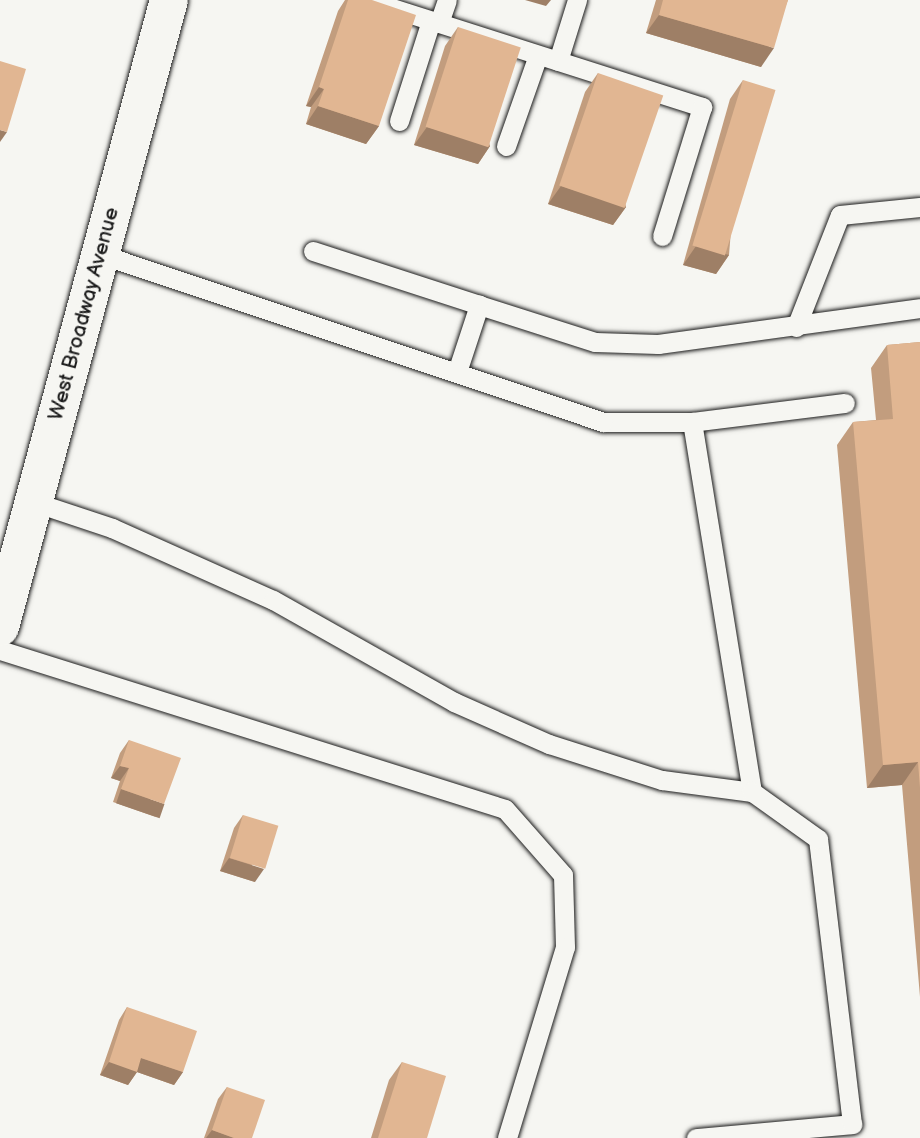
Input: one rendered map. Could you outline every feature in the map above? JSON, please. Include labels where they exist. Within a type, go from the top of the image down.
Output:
[{"type":"street","name":"West Broadway Avenue","points":[[0,627],[169,0]]},
{"type":"lane","points":[[367,0],[702,107],[663,236]]},
{"type":"lane","points":[[399,121],[435,22],[447,0]]},
{"type":"lane","points":[[558,61],[577,0]]},
{"type":"lane","points":[[506,146],[538,55]]},
{"type":"lane","points":[[796,327],[840,215],[920,207]]},
{"type":"lane","points":[[313,251],[595,342],[658,344],[920,308]]},
{"type":"lane","points":[[100,254],[603,422],[692,422],[845,402]]},
{"type":"lane","points":[[457,372],[479,305]]},
{"type":"lane","points":[[692,422],[751,791]]},
{"type":"lane","points":[[34,502],[112,528],[273,600],[454,702],[549,744],[662,780],[751,791],[818,839],[853,1131],[696,1138]]},
{"type":"lane","points":[[0,650],[505,808],[563,875],[565,947],[506,1138]]},
{"type":"building","points":[[348,0],[372,0],[416,15],[379,126],[318,106],[324,89],[319,87]]},
{"type":"building","points":[[663,0],[788,0],[774,48],[659,15]]},
{"type":"building","points":[[458,27],[521,47],[488,147],[426,127]]},
{"type":"building","points":[[0,61],[26,69],[7,132],[0,130]]},
{"type":"building","points":[[598,73],[663,95],[624,208],[559,186]]},
{"type":"building","points":[[743,80],[776,90],[725,255],[692,245]]},
{"type":"building","points":[[920,342],[920,788],[918,762],[883,765],[853,422],[893,419],[887,345]]},
{"type":"building","points":[[129,740],[181,758],[164,804],[121,789],[129,768],[120,766]]},
{"type":"building","points":[[243,815],[278,826],[265,869],[230,858]]},
{"type":"building","points":[[127,1007],[197,1031],[183,1072],[141,1058],[137,1072],[109,1062]]},
{"type":"building","points":[[402,1062],[446,1076],[427,1138],[378,1138]]},
{"type":"building","points":[[227,1087],[265,1100],[252,1138],[234,1138],[212,1130]]}]
